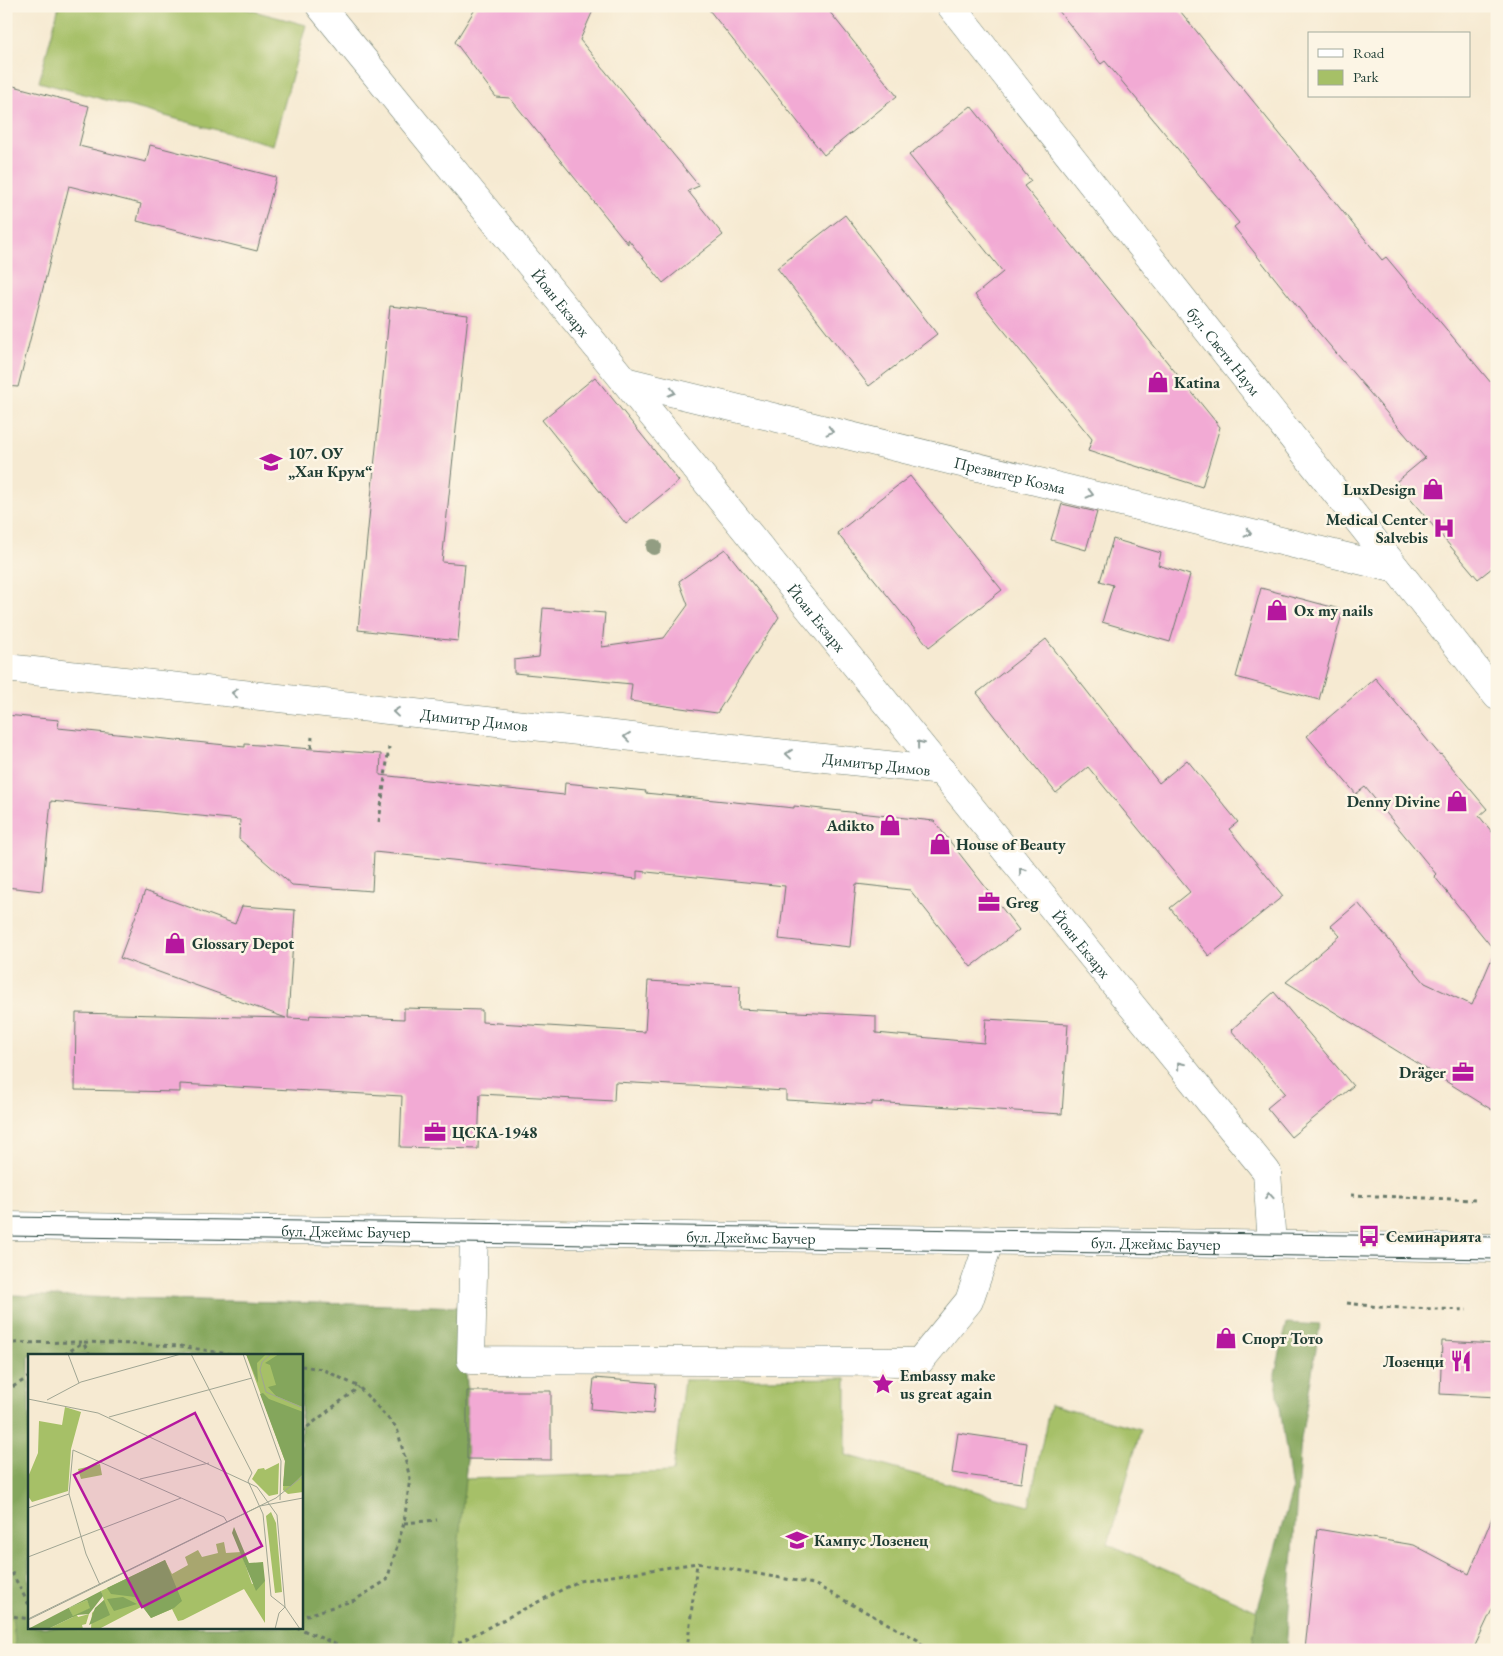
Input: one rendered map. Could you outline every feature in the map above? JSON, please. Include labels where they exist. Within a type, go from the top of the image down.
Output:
[{"type":"street","name":"Йоан Екзарх","points":[[320,6],[1267,1172],[1272,1245]]},
{"type":"street","name":"бул. Свети Наум","points":[[951,6],[1497,696]]},
{"type":"street","name":"Презвитер Козма","points":[[625,381],[1396,569]]},
{"type":"street","name":"Димитър Димов","points":[[6,668],[942,771]]},
{"type":"street","name":"бул. Джеймс Баучер","points":[[6,1226],[1497,1248]]},
{"type":"street","points":[[474,1233],[471,1360],[919,1362],[969,1301],[986,1251],[986,1240]]},
{"type":"path","points":[[311,748],[312,738],[321,739]]},
{"type":"path","points":[[379,822],[389,744]]},
{"type":"path","points":[[1351,1195],[1476,1200]]},
{"type":"path","points":[[1347,1303],[1378,1307],[1467,1310]]},
{"type":"path","points":[[6,1343],[84,1342],[180,1346],[228,1354]]},
{"type":"path","points":[[66,1354],[84,1342]]},
{"type":"path","points":[[84,1342],[90,1354]]},
{"type":"path","points":[[302,1366],[322,1369],[359,1387],[397,1428],[410,1478],[404,1523],[387,1580],[355,1600],[302,1617]]},
{"type":"path","points":[[6,1392],[28,1378]]},
{"type":"path","points":[[302,1431],[359,1387]]},
{"type":"path","points":[[404,1523],[437,1520]]},
{"type":"path","points":[[444,1650],[579,1581],[696,1563],[814,1584],[918,1640],[927,1650]]},
{"type":"path","points":[[687,1650],[696,1563]]},
{"type":"path","points":[[6,1570],[10,1569],[28,1602]]},
{"type":"path","points":[[6,1615],[28,1619]]},
{"type":"path","points":[[298,1628],[349,1650]]},
{"type":"green space","points":[[59,6],[235,6],[306,25],[273,145],[39,82]]},
{"type":"green space","name":"Кампус Лозенец","points":[[6,1295],[464,1307],[467,1391],[467,1459],[465,1479],[673,1472],[684,1380],[846,1378],[846,1455],[1029,1506],[1050,1405],[1141,1429],[1108,1544],[1257,1611],[1252,1650],[6,1650]]},
{"type":"green space","points":[[6,1295],[464,1307],[467,1459],[448,1650],[16,1650],[11,1607],[6,1594]]},
{"type":"green space","points":[[1287,1323],[1320,1325],[1301,1439],[1286,1650],[1252,1650],[1257,1611],[1292,1491],[1275,1374]]},
{"type":"building","points":[[477,6],[595,6],[580,40],[699,186],[688,191],[723,235],[663,283],[628,239],[628,244],[510,98],[496,97],[455,42]]},
{"type":"building","points":[[706,6],[825,6],[897,96],[824,155]]},
{"type":"building","points":[[1055,6],[1176,6],[1382,260],[1386,257],[1497,390],[1497,564],[1478,579],[1396,482],[1425,458],[1309,321],[1234,227],[1239,223],[1105,61],[1101,64]]},
{"type":"building","points":[[6,84],[89,106],[79,146],[146,162],[150,145],[276,177],[257,251],[137,221],[141,204],[69,186],[18,387],[6,386]]},
{"type":"building","points":[[971,106],[1031,181],[1024,186],[1220,427],[1202,487],[1088,451],[1092,439],[975,295],[1003,272],[909,155]]},
{"type":"building","points":[[845,215],[937,334],[869,386],[777,268]]},
{"type":"building","points":[[390,306],[468,315],[442,562],[465,564],[458,641],[358,630]]},
{"type":"building","points":[[595,377],[679,481],[626,524],[542,420]]},
{"type":"building","points":[[910,476],[1002,590],[929,647],[837,533]]},
{"type":"building","points":[[1062,504],[1097,512],[1086,550],[1051,540]]},
{"type":"building","points":[[1113,539],[1161,553],[1158,565],[1190,575],[1170,642],[1102,622],[1113,585],[1100,581]]},
{"type":"building","points":[[725,549],[779,617],[717,713],[630,701],[632,684],[514,673],[514,660],[539,657],[543,608],[605,613],[602,647],[664,638],[688,605],[679,581]]},
{"type":"building","points":[[1261,588],[1343,610],[1319,700],[1236,677]]},
{"type":"building","points":[[1046,639],[1159,783],[1187,760],[1238,822],[1229,829],[1283,896],[1209,956],[1170,908],[1190,892],[1088,767],[1056,793],[977,693]]},
{"type":"building","points":[[1375,678],[1487,809],[1479,816],[1497,838],[1497,1113],[1286,982],[1340,936],[1331,926],[1358,903],[1425,983],[1472,1005],[1495,951],[1434,876],[1436,874],[1365,787],[1356,794],[1307,736]]},
{"type":"building","points":[[6,715],[59,720],[58,728],[245,747],[245,744],[381,754],[380,775],[564,795],[565,783],[646,791],[645,793],[934,821],[1019,930],[971,967],[910,890],[856,884],[850,947],[779,939],[785,886],[637,871],[637,879],[374,852],[372,891],[292,885],[239,839],[240,820],[51,801],[42,891],[6,887]]},
{"type":"building","points":[[145,891],[235,924],[242,906],[295,910],[288,1018],[309,1019],[310,1015],[404,1019],[404,1008],[482,1010],[482,1022],[645,1032],[648,981],[740,986],[739,1009],[876,1016],[876,1033],[984,1043],[986,1019],[1068,1024],[1062,1114],[872,1102],[872,1105],[786,1100],[786,1091],[615,1082],[614,1101],[480,1094],[478,1149],[400,1147],[402,1096],[180,1084],[180,1092],[75,1090],[76,1013],[286,1018],[120,958]]},
{"type":"building","points":[[1274,992],[1353,1086],[1291,1137],[1267,1108],[1285,1093],[1231,1030]]},
{"type":"building","points":[[1442,1341],[1497,1344],[1497,1397],[1440,1394]]},
{"type":"building","points":[[594,1378],[656,1383],[653,1414],[591,1409]]},
{"type":"building","points":[[467,1391],[551,1391],[551,1460],[467,1459]]},
{"type":"building","points":[[958,1433],[1027,1443],[1021,1483],[952,1473]]},
{"type":"building","points":[[1496,1508],[1497,1599],[1473,1650],[1305,1650],[1317,1529],[1414,1545],[1469,1574]]},
{"type":"tram line","points":[[6,1217],[1497,1237]]},
{"type":"tram line","points":[[6,1236],[1497,1259]]},
{"type":"place","name":"Katina","points":[[1158,382]]},
{"type":"place","name":"107. ОУ „Хан Крум“","points":[[271,462]]},
{"type":"place","name":"LuxDesign","points":[[1433,489]]},
{"type":"place","name":"Medical Center Salvebis","points":[[1444,528]]},
{"type":"place","name":"Ox my nails","points":[[1277,610]]},
{"type":"place","name":"Denny Divine","points":[[1457,801]]},
{"type":"place","name":"Adikto","points":[[890,825]]},
{"type":"place","name":"House of Beauty","points":[[940,844]]},
{"type":"place","name":"Greg","points":[[989,902]]},
{"type":"place","name":"Glossary Depot","points":[[175,943]]},
{"type":"place","name":"Dräger","points":[[1463,1072]]},
{"type":"place","name":"ЦСКА-1948","points":[[435,1132]]},
{"type":"place","name":"Семинарията","points":[[1369,1236]]},
{"type":"place","name":"Спорт Тото","points":[[1226,1338]]},
{"type":"place","name":"Лозенци","points":[[1461,1361]]},
{"type":"place","name":"Embassy make us great again","points":[[883,1384]]},
{"type":"place","name":"Кампус Лозенец","points":[[797,1540]]}]
